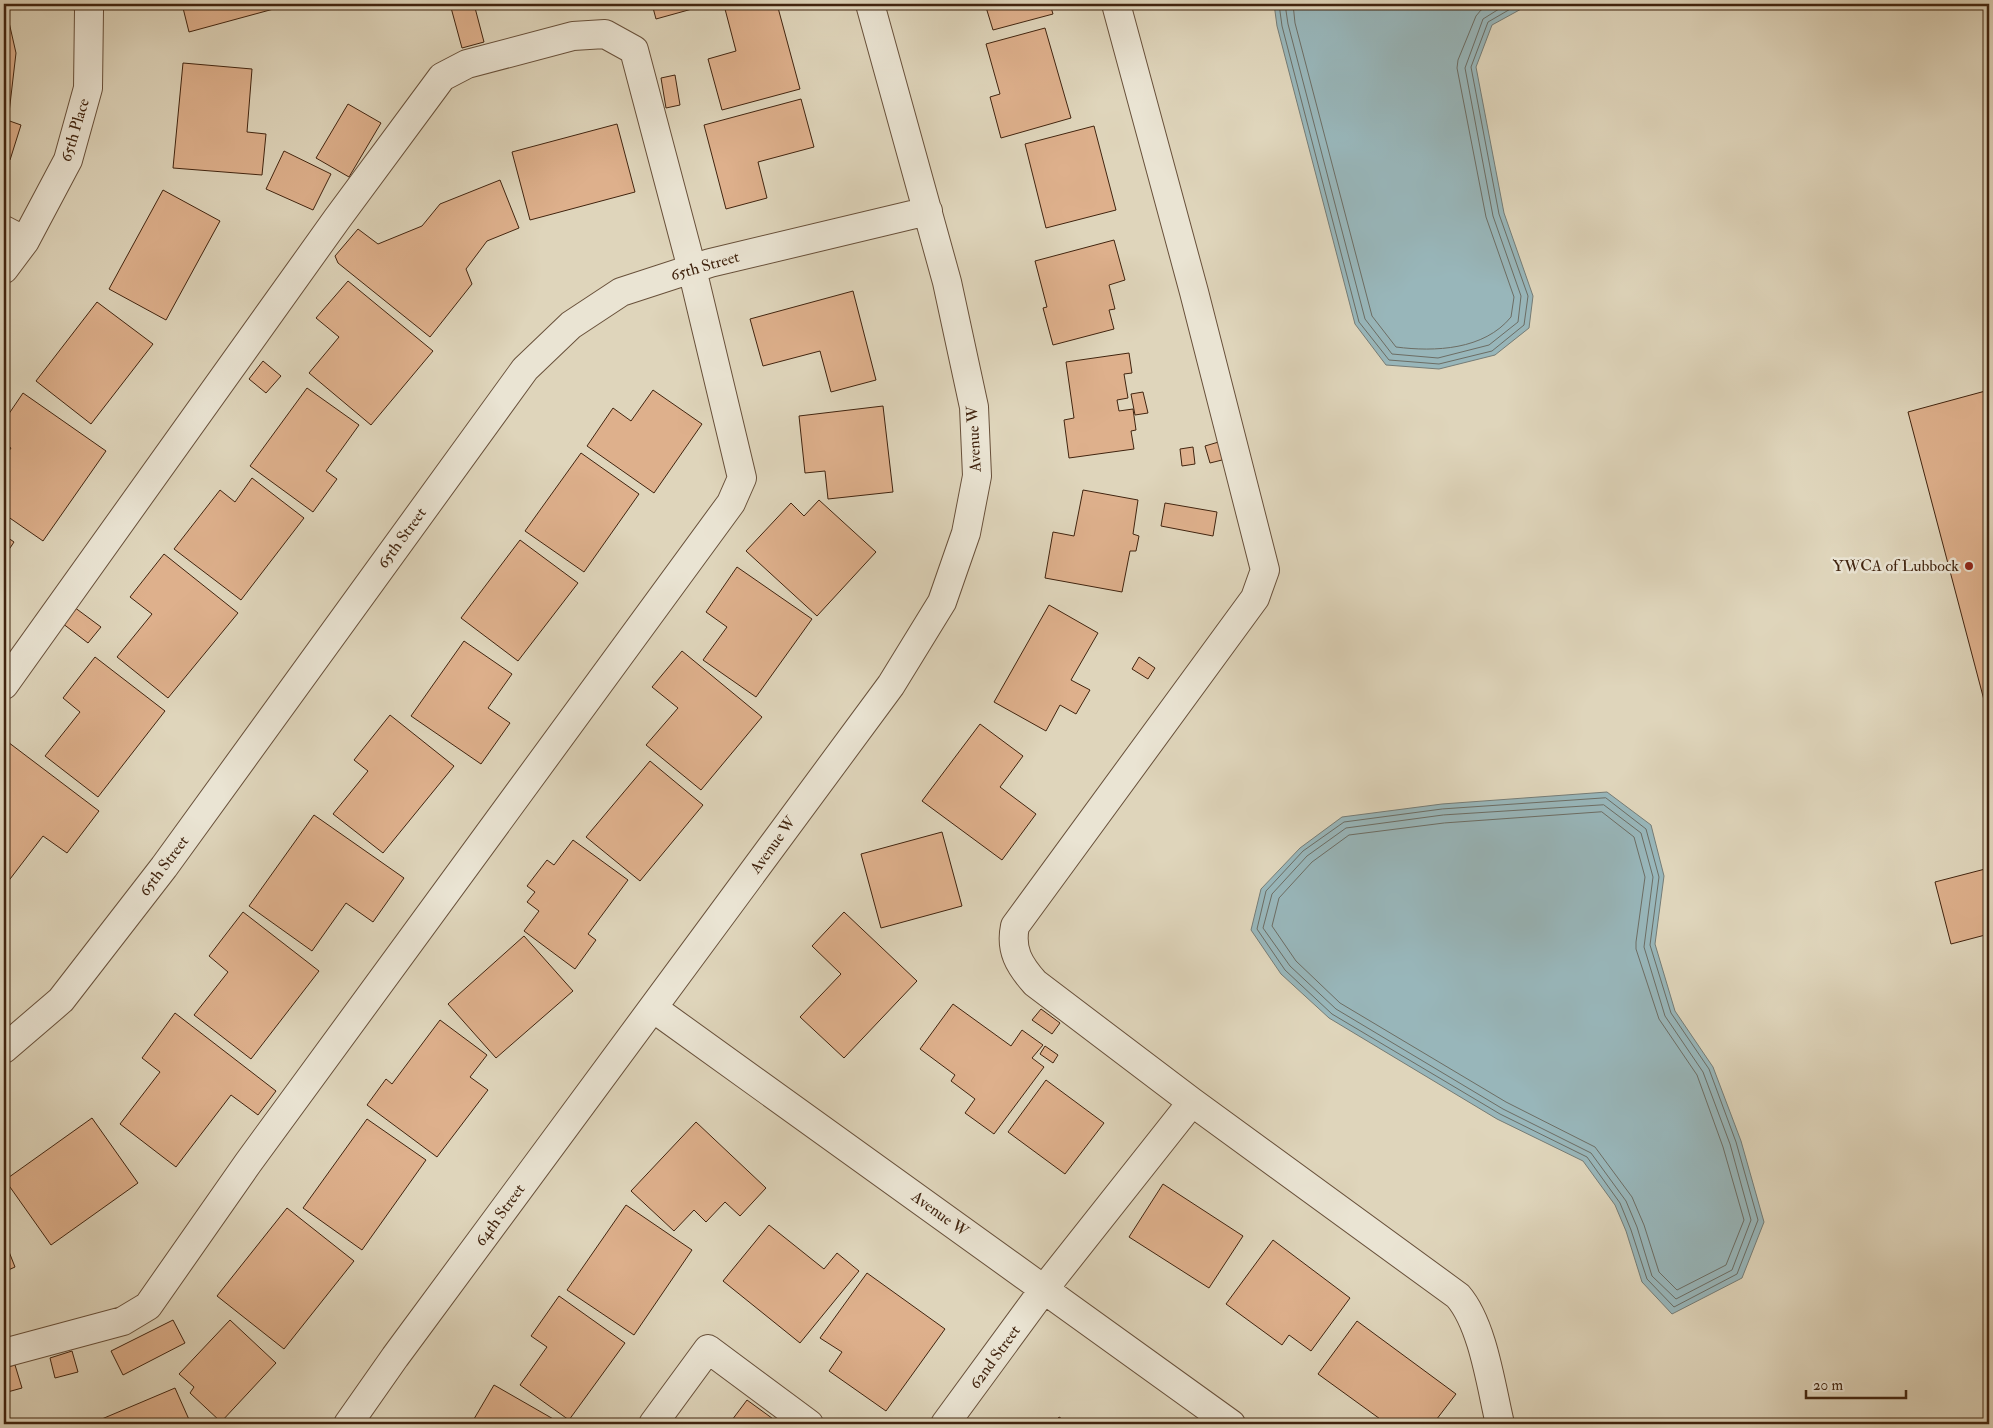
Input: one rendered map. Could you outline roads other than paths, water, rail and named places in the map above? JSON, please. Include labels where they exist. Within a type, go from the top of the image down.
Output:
[{"type":"street","name":"65th Place","points":[[4,269],[14,235],[68,160],[88,88],[88,4]]},
{"type":"street","name":"Avenue W","points":[[870,4],[947,282],[974,407],[977,476],[966,533],[942,602],[891,685],[654,1008],[1231,1424]]},
{"type":"street","points":[[1116,4],[1194,292],[1265,570],[1255,598],[1016,926],[1013,942],[1016,955],[1022,969],[1035,983],[1192,1102],[1458,1296],[1467,1306],[1479,1337],[1500,1424]]},
{"type":"street","points":[[4,685],[337,219],[442,77],[467,64],[573,36],[605,34],[634,50],[692,269],[742,478],[730,503],[248,1163],[148,1306],[124,1321],[4,1352]]},
{"type":"street","name":"65th Street","points":[[4,1050],[61,1000],[164,867],[525,369],[571,325],[620,292],[692,269],[928,211]]},
{"type":"street","name":"64th Street","points":[[348,1424],[395,1357],[654,1008]]},
{"type":"street","name":"62nd Street","points":[[946,1424],[1044,1289],[1192,1102]]},
{"type":"street","points":[[653,1424],[708,1349],[809,1424]]},
{"type":"water","points":[[1274,4],[1536,4],[1523,8],[1492,25],[1476,67],[1504,213],[1533,296],[1529,328],[1495,355],[1439,369],[1386,365],[1355,324],[1277,26]]},
{"type":"water","points":[[1607,792],[1651,825],[1664,876],[1655,944],[1675,1011],[1713,1067],[1741,1141],[1764,1222],[1742,1278],[1672,1314],[1642,1282],[1626,1231],[1615,1205],[1583,1161],[1497,1119],[1329,1018],[1281,974],[1251,930],[1261,889],[1300,848],[1342,817],[1442,804]]},
{"type":"place","name":"YWCA of Lubbock","points":[[1969,566]]}]
